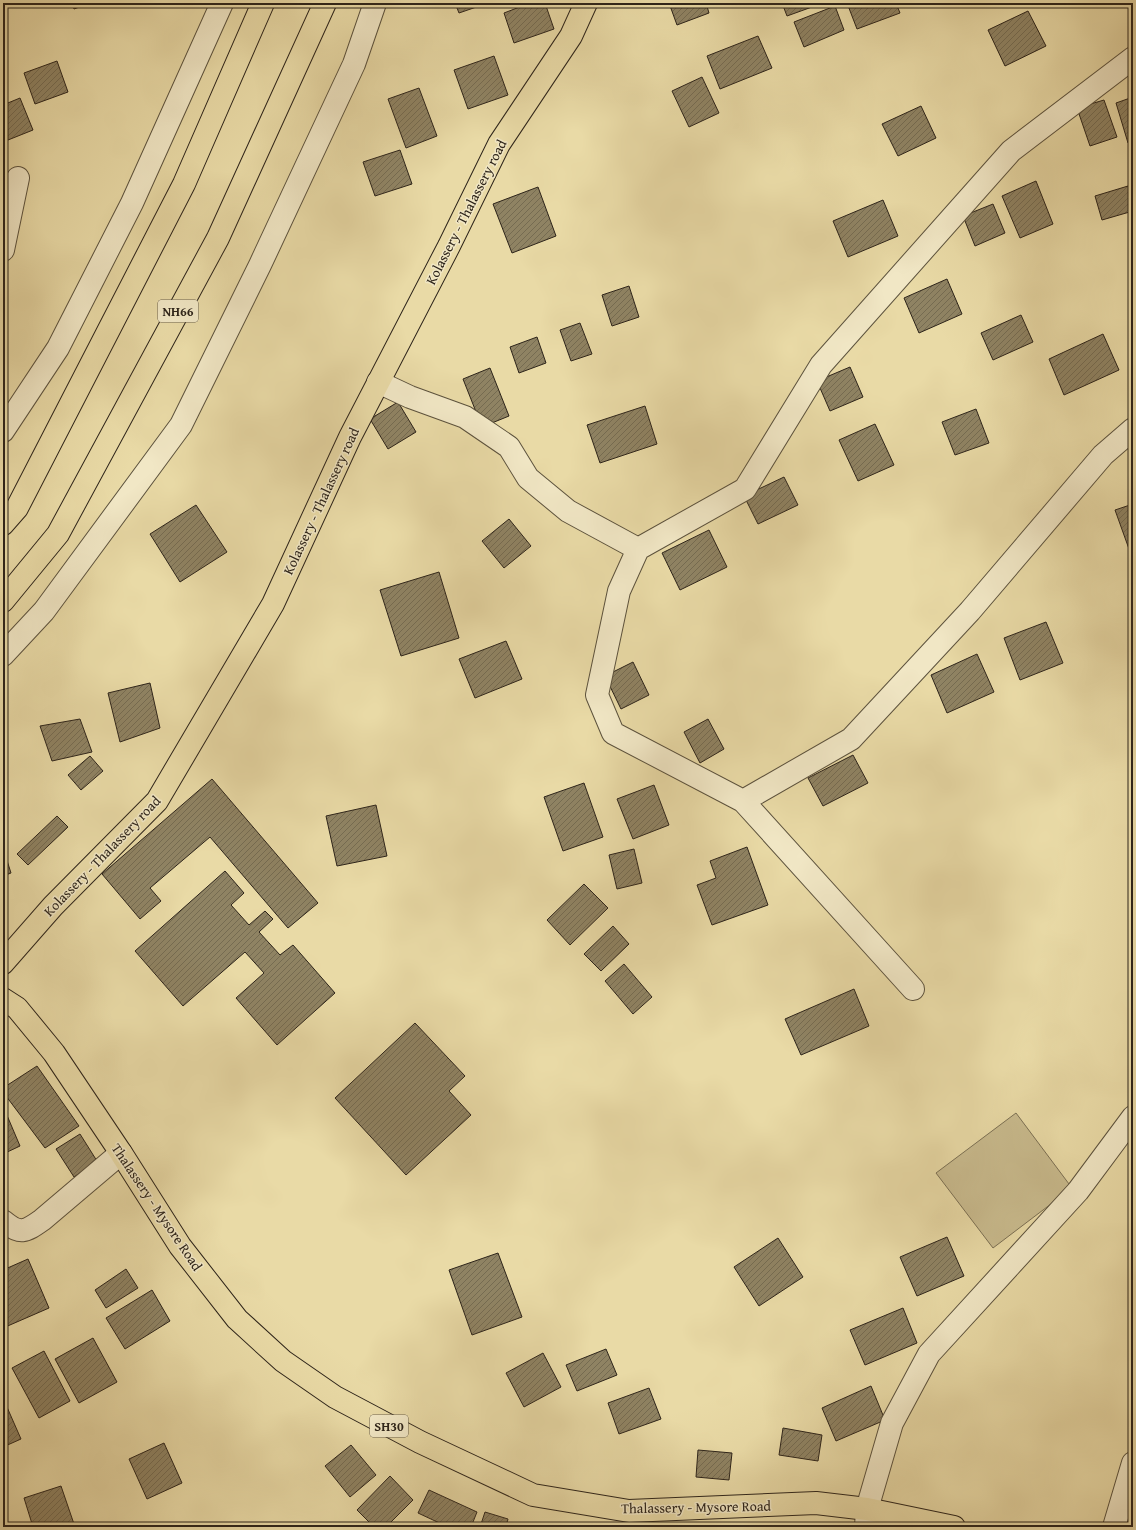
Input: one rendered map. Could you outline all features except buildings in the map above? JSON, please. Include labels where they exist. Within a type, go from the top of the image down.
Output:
[{"type":"main road","points":[[3,524],[17,508],[184,184],[263,3]]},
{"type":"main road","name":"NH66","points":[[3,602],[58,534],[218,238],[325,3]]},
{"type":"main road","name":"Kolassery - Thalassery road","points":[[3,963],[53,906],[157,801],[273,604],[350,436],[449,246],[499,144],[571,36],[586,3]]},
{"type":"main road","name":"Thalassery - Mysore Road","points":[[3,999],[17,1008],[54,1053],[121,1153],[180,1246],[236,1319],[283,1361],[334,1397],[420,1442],[534,1495],[629,1511],[816,1503],[866,1518],[954,1527]]},
{"type":"street","points":[[3,431],[58,348],[132,202],[222,3]]},
{"type":"street","points":[[3,655],[44,611],[181,425],[260,265],[354,64],[375,3]]},
{"type":"street","points":[[913,989],[743,800],[613,734],[597,695],[619,591],[638,549],[745,489],[821,364],[1011,151],[1133,58]]},
{"type":"street","points":[[3,250],[18,178]]},
{"type":"street","points":[[378,382],[410,397],[465,417],[509,447],[528,478],[568,511],[638,549]]},
{"type":"street","points":[[743,800],[851,739],[970,611],[1102,454],[1133,429]]},
{"type":"street","points":[[866,1518],[892,1423],[928,1354],[1078,1191],[1133,1117]]},
{"type":"street","points":[[3,1221],[12,1229],[21,1231],[30,1229],[121,1153]]},
{"type":"street","points":[[1114,1527],[1133,1463]]},
{"type":"shaded area","points":[[1016,1113],[1072,1188],[993,1248],[936,1173]]}]
